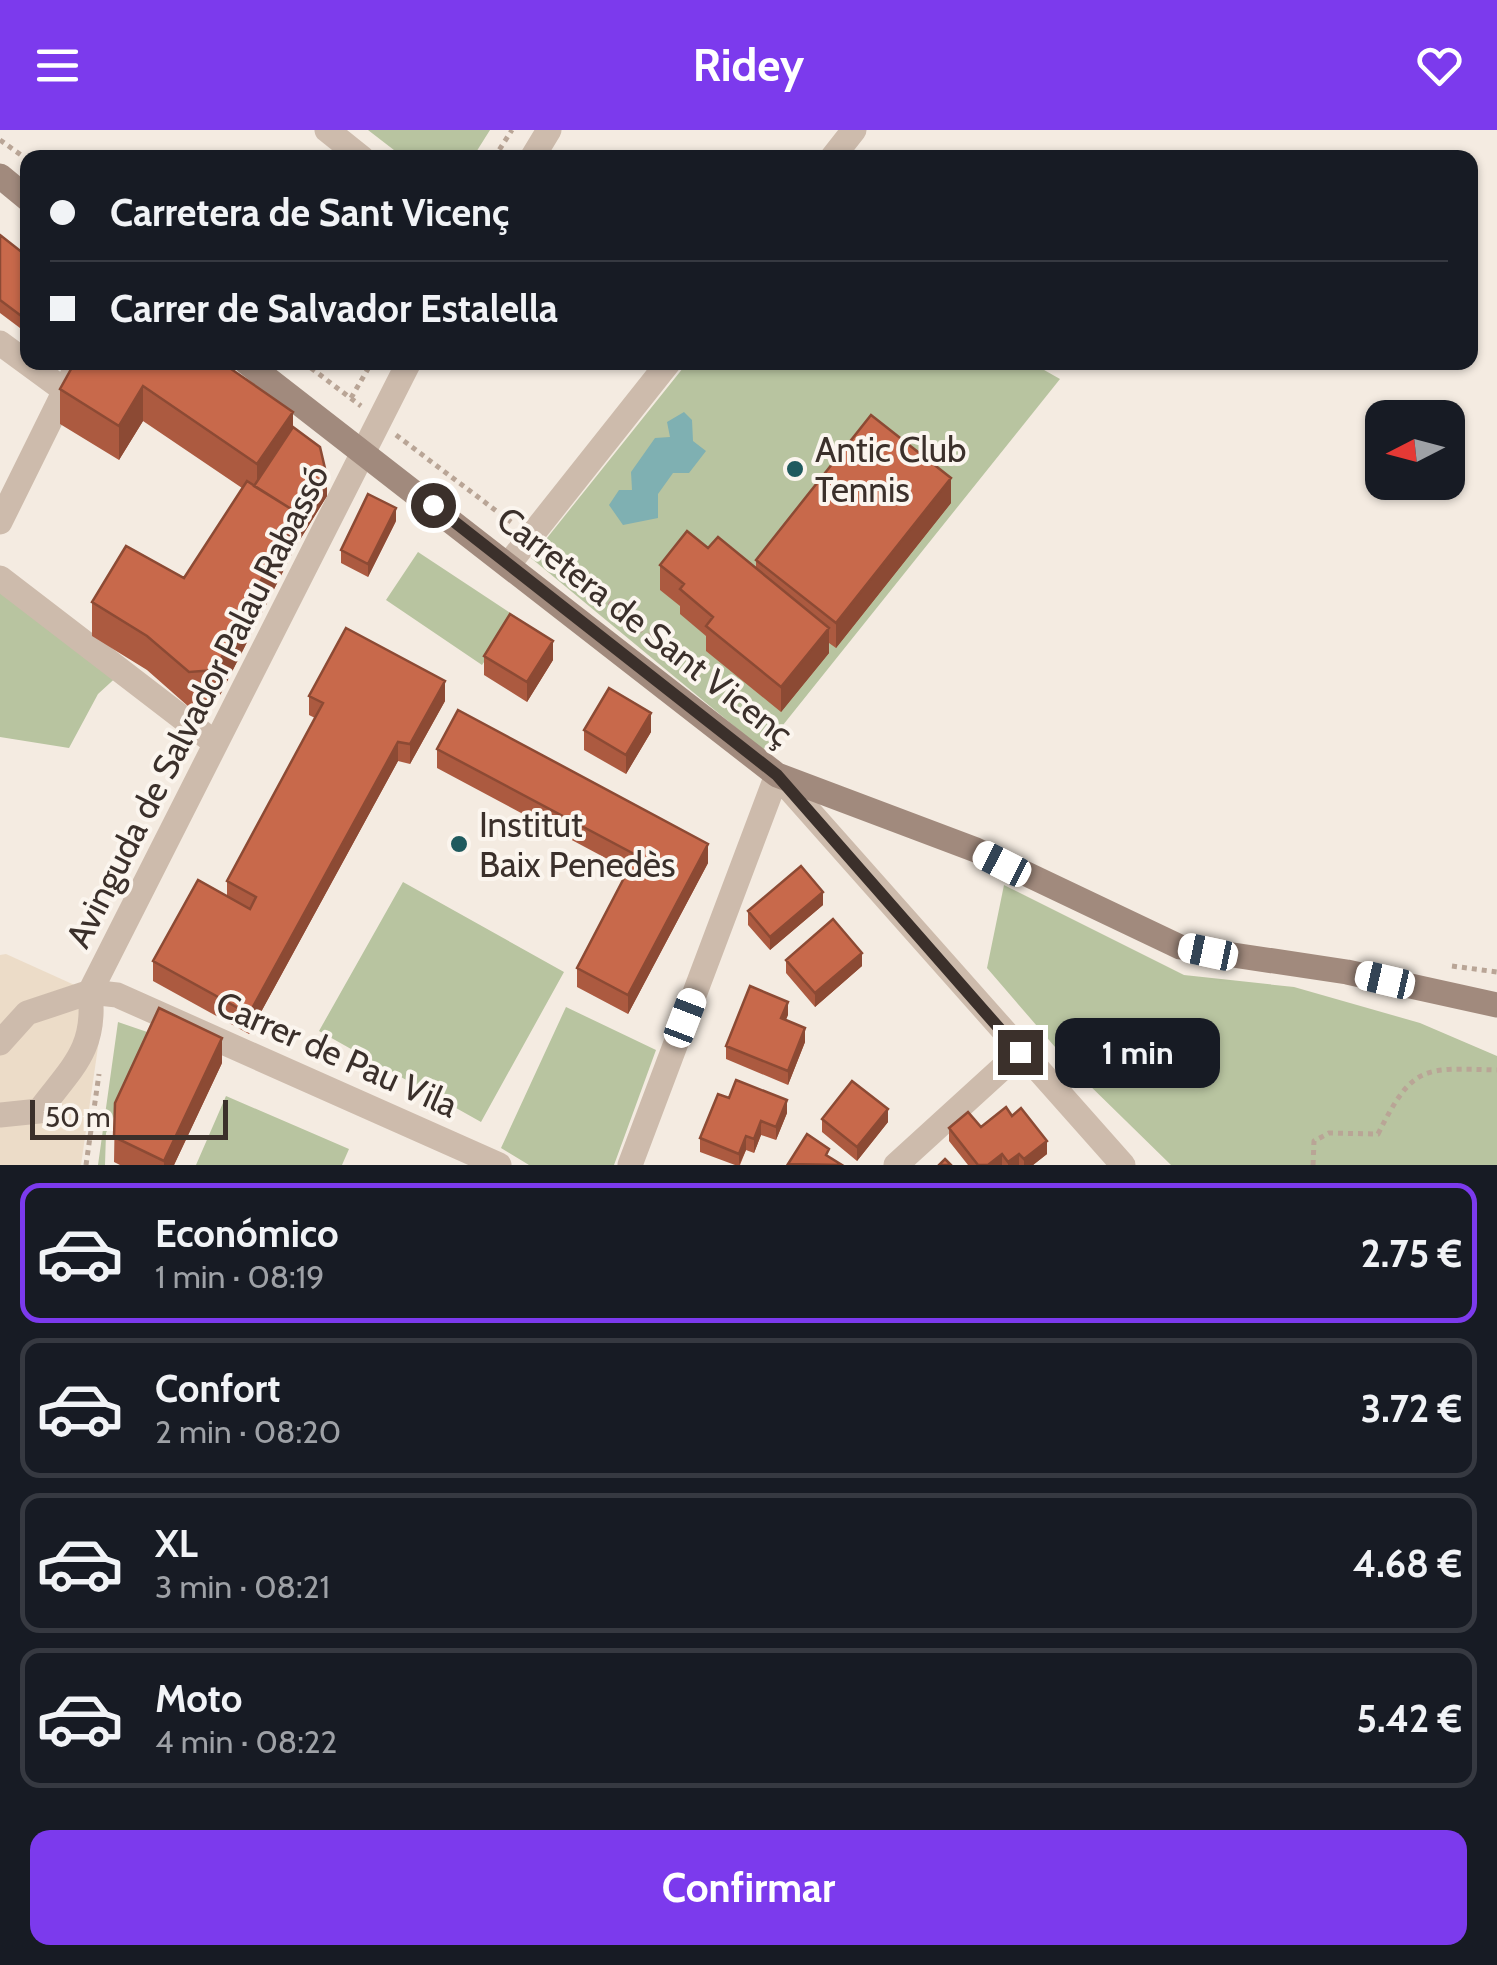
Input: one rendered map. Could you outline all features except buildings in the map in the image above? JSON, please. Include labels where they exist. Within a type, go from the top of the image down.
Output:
[{"type":"street","points":[[326,130],[352,150]]},
{"type":"street","points":[[838,150],[854,130]]},
{"type":"street","points":[[0,176],[20,192]]},
{"type":"street","points":[[37,370],[64,390]]},
{"type":"street","points":[[0,522],[75,370]]},
{"type":"street","name":"Carretera de Sant Vicenç","points":[[257,370],[777,775],[976,850],[1180,947],[1348,972],[1497,1006]]},
{"type":"street","name":"Avinguda de Salvador Palau Rabassó","points":[[90,992],[405,370]]},
{"type":"street","points":[[508,565],[663,370]]},
{"type":"street","points":[[0,578],[215,743]]},
{"type":"street","points":[[630,1165],[777,775],[1123,1165]]},
{"type":"street","points":[[0,1043],[27,1013],[90,992],[94,1023],[81,1054],[39,1110],[0,1115]]},
{"type":"street","name":"Carrer de Pau Vila","points":[[90,992],[116,995],[499,1165]]},
{"type":"street","points":[[896,1165],[1020,1052]]},
{"type":"path","points":[[314,370],[530,537],[710,689]]},
{"type":"path","points":[[352,398],[368,370]]},
{"type":"path","points":[[1440,965],[1497,972]]},
{"type":"path","points":[[1313,1165],[1314,1142],[1329,1132],[1378,1134],[1398,1093],[1433,1068],[1497,1070]]},
{"type":"green space","points":[[368,130],[490,130],[477,150],[394,150]]},
{"type":"green space","name":"Antic Club Tennis","points":[[681,370],[1044,370],[1060,379],[763,750],[531,558]]},
{"type":"green space","points":[[418,552],[515,616],[482,665],[386,600]]},
{"type":"green space","points":[[0,581],[122,672],[98,694],[69,748],[0,737]]},
{"type":"green space","points":[[403,882],[564,972],[481,1122],[319,1031]]},
{"type":"green space","points":[[1004,885],[1184,975],[1294,987],[1420,1023],[1497,1056],[1497,1165],[1171,1165],[1080,1076],[987,968]]},
{"type":"green space","points":[[566,1007],[656,1050],[614,1165],[529,1165],[501,1148]]},
{"type":"green space","points":[[118,1022],[153,1034],[106,1133],[105,1165],[98,1165]]},
{"type":"green space","points":[[226,1096],[349,1149],[342,1165],[196,1165]]},
{"type":"shaded area","points":[[6,954],[90,992],[103,1012],[81,1165],[0,1165],[0,955]]},
{"type":"water","points":[[684,412],[692,420],[693,441],[706,451],[689,473],[673,473],[658,494],[658,518],[623,525],[609,505],[619,490],[632,490],[631,472],[655,438],[670,437],[667,422]]},
{"type":"place","name":"Antic Club Tennis","points":[[795,469]]},
{"type":"place","name":"Institut Baix Penedès","points":[[459,844]]},
{"type":"route","points":[[433,505],[777,775],[1020,1052]]}]
